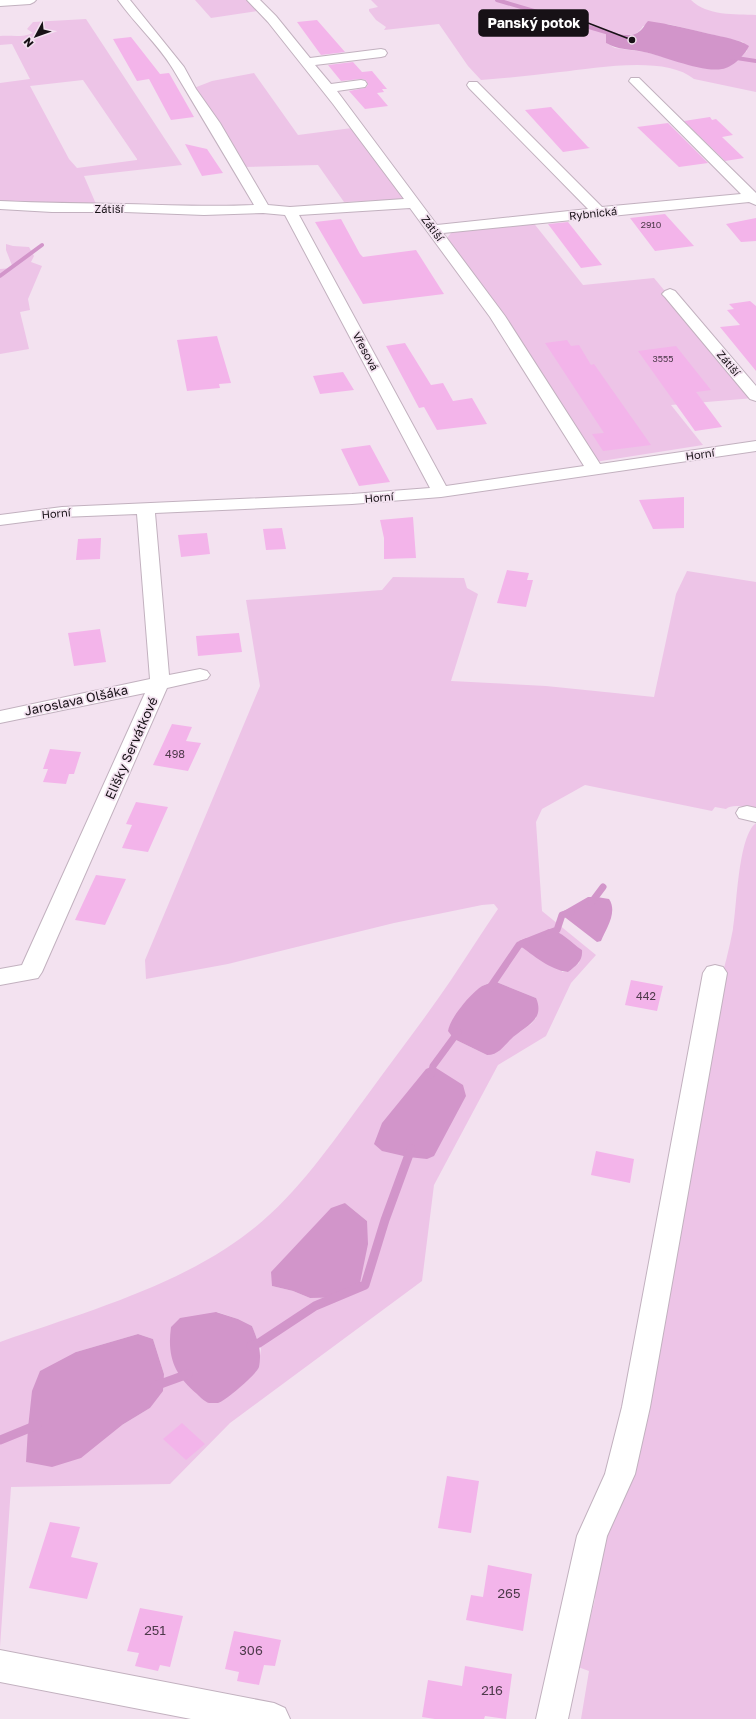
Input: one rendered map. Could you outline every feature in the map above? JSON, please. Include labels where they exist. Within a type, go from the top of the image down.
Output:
[{"type":"street","points":[[0,2],[30,0]]},
{"type":"street","points":[[124,0],[178,67],[190,89],[213,123],[263,209]]},
{"type":"street","name":"Zátiší","points":[[253,0],[272,19],[328,88],[435,230],[497,316],[595,469]]},
{"type":"street","points":[[307,62],[381,53]]},
{"type":"street","name":"Rybnická","points":[[635,81],[755,198]]},
{"type":"street","points":[[328,88],[361,84]]},
{"type":"street","points":[[473,85],[599,212]]},
{"type":"street","name":"Rybnická","points":[[435,230],[599,212],[755,198]]},
{"type":"street","name":"Zátiší","points":[[0,205],[52,208],[125,208],[204,211],[263,209],[290,211],[414,203]]},
{"type":"street","name":"Vřesová","points":[[290,211],[441,492]]},
{"type":"street","name":"Zátiší","points":[[670,294],[756,396]]},
{"type":"street","name":"Horní","points":[[0,520],[62,512],[352,499],[441,492],[756,446]]},
{"type":"street","name":"Elišky Servátkové","points":[[0,977],[30,972],[160,682],[146,509]]},
{"type":"street","name":"Jaroslava Olšáka","points":[[0,716],[200,675]]},
{"type":"street","points":[[552,1719],[592,1536],[620,1474],[636,1407],[715,973]]},
{"type":"street","points":[[0,1666],[274,1719]]},
{"type":"shaded area","points":[[195,0],[247,0],[258,11],[211,18]]},
{"type":"shaded area","points":[[371,0],[691,0],[713,12],[756,15],[756,92],[694,79],[682,72],[666,67],[649,65],[610,66],[481,80],[468,66],[439,24],[384,30],[386,27],[376,20],[369,11],[369,9],[378,7]],"holes":[[[668,24],[743,42],[747,51],[730,66],[708,69],[645,52],[615,48],[606,43],[606,33],[631,35],[635,34],[643,26]]]},
{"type":"shaded area","points":[[86,19],[182,165],[84,176],[96,204],[0,201],[0,83],[30,79],[12,44],[0,45],[0,36],[29,35],[33,33],[27,29],[33,22]],"holes":[[[83,80],[137,159],[77,168],[69,159],[30,86]]]},
{"type":"shaded area","points":[[648,21],[730,38],[749,46],[734,64],[726,68],[714,70],[704,69],[652,54],[615,47],[606,43],[606,33],[627,35],[636,34]]},
{"type":"shaded area","points":[[254,73],[298,135],[352,128],[407,199],[344,202],[318,165],[242,167],[194,88],[212,81]]},
{"type":"shaded area","points":[[532,221],[583,285],[654,278],[754,398],[671,405],[703,445],[595,462],[502,317],[447,238],[451,233],[466,229]]},
{"type":"shaded area","points":[[6,244],[29,247],[34,256],[31,262],[42,266],[28,299],[30,310],[20,312],[29,349],[0,354],[0,269],[13,268],[6,250]]},
{"type":"shaded area","points":[[687,571],[756,582],[756,809],[733,806],[726,809],[715,807],[712,811],[585,785],[542,809],[536,822],[542,911],[596,955],[571,983],[546,1036],[498,1065],[434,1185],[422,1281],[230,1423],[170,1484],[11,1487],[0,1647],[0,1342],[144,1291],[199,1265],[247,1234],[267,1217],[303,1180],[335,1140],[441,995],[498,909],[494,904],[482,905],[394,923],[228,964],[146,979],[145,960],[260,686],[246,600],[382,590],[393,577],[464,578],[467,588],[478,594],[451,681],[546,686],[654,697],[676,594]],"holes":[[[557,931],[573,945],[582,950],[579,963],[568,972],[562,972]],[[494,981],[536,998],[536,1018],[531,1024],[487,1055],[454,1039],[461,1007],[482,986]],[[345,1203],[367,1221],[310,1298],[293,1291],[272,1286]],[[217,1312],[238,1319],[252,1326],[261,1349],[258,1369],[239,1388]],[[138,1334],[153,1339],[164,1374],[150,1408],[122,1425],[76,1352]]]},
{"type":"shaded area","points":[[756,823],[756,1719],[581,1719],[589,1671],[578,1667],[595,1599],[592,1583],[718,989],[731,937],[739,873],[745,842],[750,830]]},
{"type":"shaded area","points":[[588,897],[609,899],[612,909],[612,915],[601,941],[597,942],[562,915],[562,912]]},
{"type":"shaded area","points":[[549,929],[558,932],[582,950],[580,960],[568,972],[561,971],[548,965],[519,945],[519,941]]},
{"type":"shaded area","points":[[494,981],[536,998],[538,1012],[532,1023],[515,1035],[500,1050],[494,1054],[487,1055],[454,1039],[448,1031],[456,1013],[466,1000],[482,986]]},
{"type":"shaded area","points":[[433,1066],[463,1085],[466,1096],[434,1156],[427,1159],[408,1157],[382,1151],[374,1144],[382,1123],[426,1069]]},
{"type":"shaded area","points":[[345,1203],[367,1221],[368,1244],[360,1283],[347,1297],[310,1298],[293,1291],[272,1286],[271,1272],[331,1208]]},
{"type":"shaded area","points":[[216,1312],[238,1319],[252,1326],[259,1346],[260,1361],[257,1370],[234,1393],[218,1403],[209,1403],[189,1387],[178,1372],[171,1356],[170,1337],[171,1327],[180,1318]]},
{"type":"shaded area","points":[[138,1334],[153,1339],[164,1374],[163,1391],[150,1408],[122,1425],[81,1458],[52,1467],[26,1462],[32,1391],[40,1371],[76,1352]]},
{"type":"building","points":[[317,20],[345,52],[321,55],[297,22]]},
{"type":"building","points":[[131,37],[160,74],[169,73],[194,117],[171,120],[149,79],[137,81],[113,39]]},
{"type":"building","points":[[353,62],[362,72],[372,71],[387,89],[382,89],[384,92],[377,93],[388,106],[365,109],[349,91],[365,88],[368,85],[366,80],[341,81],[328,65]]},
{"type":"building","points":[[551,107],[590,148],[563,152],[525,110]]},
{"type":"building","points":[[710,117],[712,120],[716,119],[733,135],[722,137],[744,158],[725,161],[684,121]]},
{"type":"building","points":[[668,123],[708,163],[679,167],[637,127]]},
{"type":"building","points":[[185,144],[207,149],[223,173],[202,176]]},
{"type":"building","points":[[665,214],[694,246],[655,251],[630,218]]},
{"type":"building","points":[[756,218],[756,241],[741,242],[726,224]]},
{"type":"building","points":[[341,219],[363,257],[416,250],[444,294],[363,304],[315,222]]},
{"type":"building","points":[[568,222],[602,265],[581,268],[548,224]]},
{"type":"building","points":[[750,301],[756,306],[756,371],[720,327],[740,325],[727,310],[734,309],[729,304]]},
{"type":"building","points":[[217,336],[231,383],[219,384],[220,388],[187,391],[177,340]]},
{"type":"building","points":[[567,340],[571,346],[579,345],[591,365],[594,364],[651,445],[603,451],[592,434],[604,433],[545,343]]},
{"type":"building","points":[[405,343],[431,385],[443,383],[453,401],[472,398],[487,424],[437,430],[424,407],[419,408],[386,346]]},
{"type":"building","points":[[676,346],[711,390],[696,392],[722,427],[695,431],[638,351]]},
{"type":"building","points":[[343,372],[354,390],[320,394],[313,376]]},
{"type":"building","points":[[370,445],[390,482],[359,486],[341,449]]},
{"type":"building","points":[[684,497],[684,528],[653,529],[639,500]]},
{"type":"building","points":[[413,517],[416,558],[384,559],[384,538],[380,520]]},
{"type":"building","points":[[282,528],[286,549],[266,550],[263,529]]},
{"type":"building","points":[[207,533],[210,554],[181,557],[178,535]]},
{"type":"building","points":[[101,538],[100,559],[76,560],[78,539]]},
{"type":"building","points":[[507,570],[529,573],[527,580],[533,580],[526,607],[497,603]]},
{"type":"building","points":[[100,629],[106,662],[74,666],[68,633]]},
{"type":"building","points":[[239,633],[242,652],[198,656],[196,636]]},
{"type":"building","points":[[172,724],[192,727],[186,741],[201,743],[188,771],[153,765]]},
{"type":"building","points":[[50,749],[81,752],[74,774],[69,774],[66,784],[43,782],[48,769],[43,769]]},
{"type":"building","points":[[136,802],[168,807],[148,852],[122,848],[132,825],[126,824]]},
{"type":"building","points":[[96,875],[126,879],[105,925],[75,920]]},
{"type":"building","points":[[631,980],[663,986],[657,1011],[625,1005]]},
{"type":"building","points":[[596,1151],[634,1159],[630,1183],[591,1175]]},
{"type":"building","points":[[182,1423],[205,1444],[186,1460],[163,1439]]},
{"type":"building","points":[[447,1476],[479,1481],[471,1533],[438,1528]]},
{"type":"building","points":[[50,1522],[80,1527],[71,1557],[98,1563],[87,1599],[29,1588]]},
{"type":"building","points":[[488,1565],[532,1574],[523,1631],[466,1620],[471,1595],[483,1597]]},
{"type":"building","points":[[140,1608],[183,1616],[170,1667],[160,1665],[158,1671],[135,1666],[139,1653],[127,1651]]},
{"type":"building","points":[[234,1631],[281,1640],[275,1666],[264,1665],[259,1685],[237,1681],[239,1672],[225,1669]]},
{"type":"building","points":[[465,1666],[512,1674],[506,1719],[485,1716],[484,1719],[435,1719],[422,1717],[428,1680],[462,1686]]},
{"type":"waterway","points":[[497,0],[616,35]]},
{"type":"waterway","points":[[730,57],[756,61]]},
{"type":"waterway","points":[[0,276],[42,245]]},
{"type":"waterway","points":[[591,903],[603,887]]},
{"type":"waterway","points":[[549,933],[557,930],[562,915],[571,912]]},
{"type":"waterway","points":[[489,989],[519,945],[526,942]]},
{"type":"waterway","points":[[431,1075],[433,1066],[458,1032]]},
{"type":"waterway","points":[[251,1346],[259,1343],[315,1306],[365,1285],[385,1220],[411,1149]]},
{"type":"waterway","points":[[155,1386],[188,1374]]},
{"type":"waterway","points":[[0,1440],[37,1425]]},
{"type":"place","name":"Panský potok","points":[[632,40]]}]
